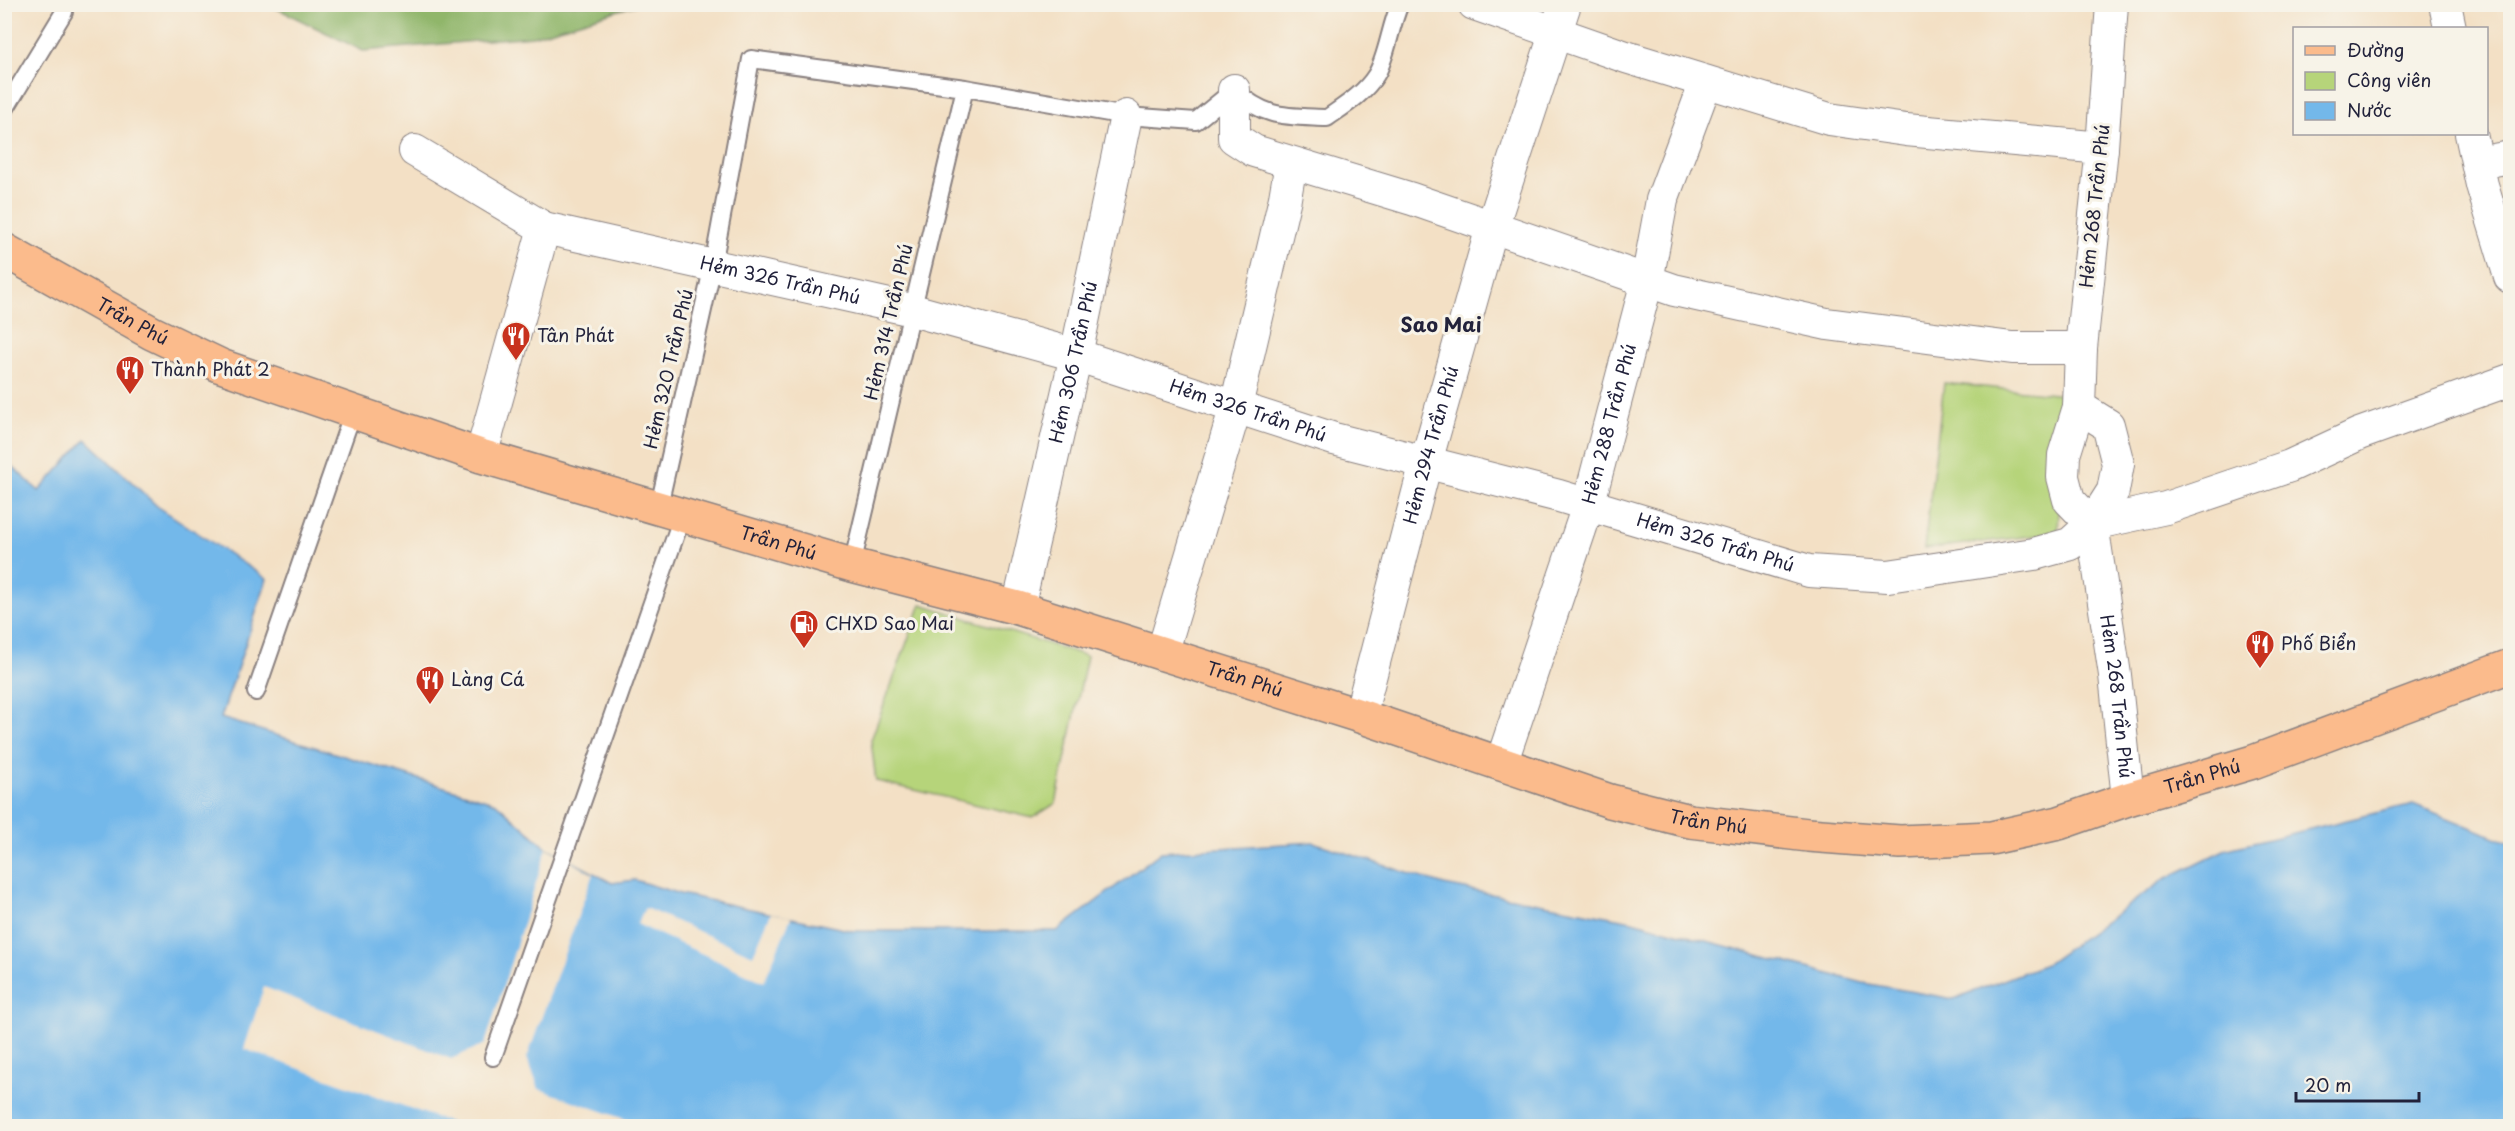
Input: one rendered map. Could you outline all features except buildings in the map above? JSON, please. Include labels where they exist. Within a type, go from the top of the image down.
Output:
[{"type":"main road","name":"Trần Phú","points":[[4,250],[152,333],[211,361],[481,456],[852,565],[1018,608],[1360,717],[1610,801],[1690,820],[1808,835],[1900,842],[1991,838],[2059,823],[2128,799],[2253,762],[2511,666]]},
{"type":"street","points":[[1474,4],[1560,18],[1706,82],[1829,119],[1906,129],[2102,148]]},
{"type":"street","name":"Hẻm 268 Trần Phú","points":[[2112,4],[2102,148],[2081,348],[2079,407],[2064,455],[2063,477],[2069,500],[2092,524],[2115,675],[2128,799]]},
{"type":"street","points":[[2445,4],[2450,27]]},
{"type":"street","name":"Hẻm 294 Trần Phú","points":[[1360,717],[1426,462],[1492,227],[1560,18]]},
{"type":"street","name":"Hẻm 288 Trần Phú","points":[[1501,764],[1588,506],[1647,281],[1662,200],[1706,82]]},
{"type":"street","points":[[1234,90],[1234,138],[1254,151],[1412,199],[1674,290],[1827,324],[2012,348],[2081,348]]},
{"type":"street","name":"Hẻm 306 Trần Phú","points":[[1018,608],[1076,355],[1126,116]]},
{"type":"street","points":[[2475,148],[2511,158]]},
{"type":"street","points":[[2475,148],[2511,277]]},
{"type":"street","name":"Hẻm 326 Trần Phú","points":[[415,151],[544,228],[912,310],[1076,355],[1334,439],[1588,506],[1809,571],[1856,576],[1911,573],[2034,554],[2070,544],[2092,524]]},
{"type":"street","points":[[1162,654],[1236,406],[1286,198],[1291,162]]},
{"type":"street","points":[[481,456],[544,228]]},
{"type":"street","points":[[2092,524],[2166,507],[2290,466],[2359,434],[2511,380]]},
{"type":"street","points":[[2079,407],[2108,425],[2118,464],[2113,491],[2092,524]]},
{"type":"lane","points":[[964,88],[1126,116],[1196,121],[1234,90],[1252,106],[1276,116],[1327,118],[1366,88],[1377,73],[1391,23],[1400,4]]},
{"type":"lane","points":[[4,111],[64,12]]},
{"type":"lane","name":"Hẻm 320 Trần Phú","points":[[493,1057],[670,513],[751,59],[964,88]]},
{"type":"lane","name":"Hẻm 314 Trần Phú","points":[[852,565],[964,88]]},
{"type":"lane","points":[[256,692],[353,412]]},
{"type":"green space","points":[[270,5],[636,5],[533,36],[363,51]]},
{"type":"green space","points":[[1944,383],[2064,395],[2058,533],[1924,549]]},
{"type":"green space","points":[[921,604],[1087,656],[1056,803],[1033,818],[876,781],[871,740]]},
{"type":"water","points":[[86,439],[157,506],[267,579],[221,718],[496,803],[547,848],[612,883],[635,880],[680,894],[853,931],[1057,931],[1161,852],[1313,842],[1444,885],[1632,921],[1863,983],[1954,999],[2048,963],[2165,879],[2224,850],[2413,804],[2510,843],[2510,1126],[5,1126],[4,459],[39,491]]},
{"type":"pier","points":[[547,848],[593,874],[527,1058],[539,1089],[644,1126],[460,1126],[244,1049],[264,987],[451,1059],[485,1044]]},
{"type":"pier","points":[[645,908],[753,955],[771,913],[791,917],[764,982],[637,924]]},
{"type":"place","name":"Tân Phát","points":[[516,362]]},
{"type":"place","name":"Thành Phát 2","points":[[130,396]]},
{"type":"place","name":"CHXD Sao Mai","points":[[804,650]]},
{"type":"place","name":"Phố Biển","points":[[2260,670]]},
{"type":"place","name":"Làng Cá","points":[[430,706]]},
{"type":"district","name":"Sao Mai","points":[[1441,325]]}]
